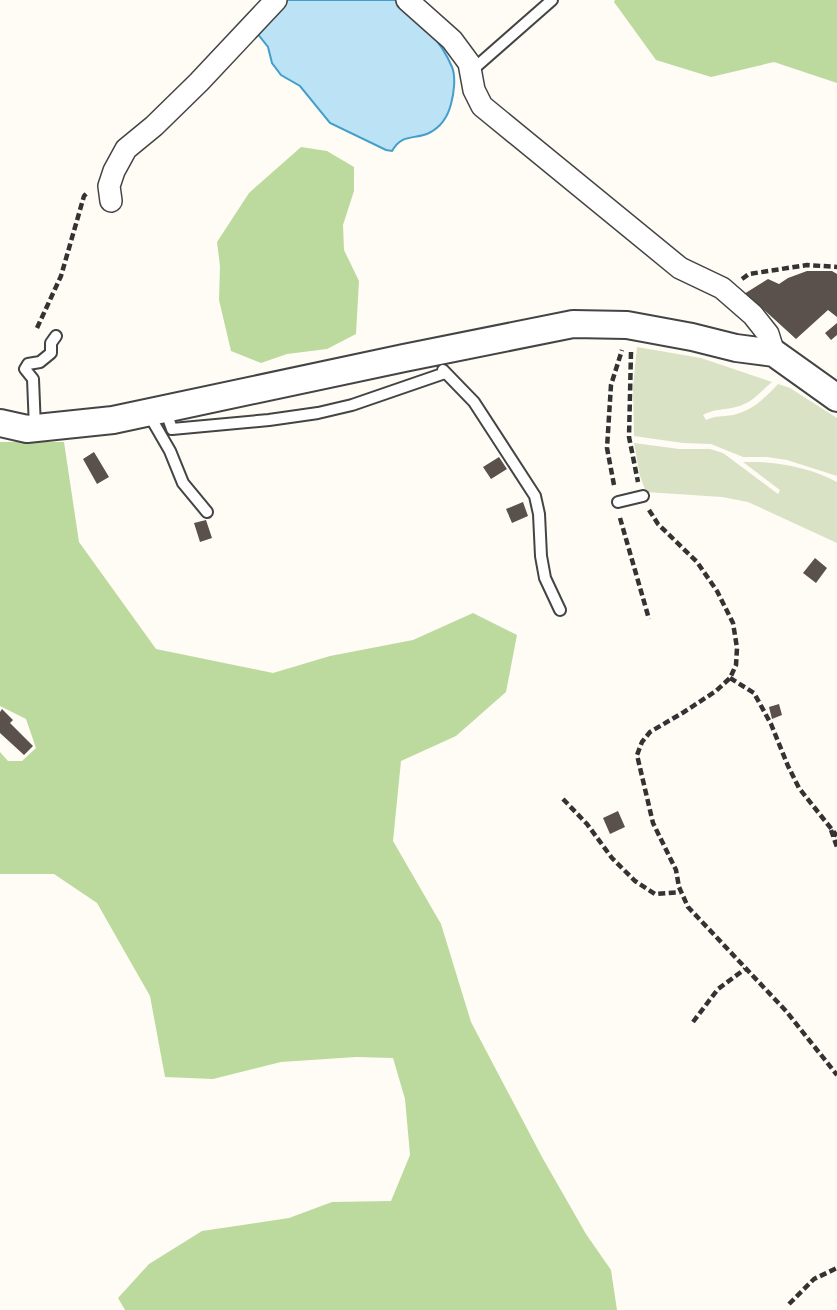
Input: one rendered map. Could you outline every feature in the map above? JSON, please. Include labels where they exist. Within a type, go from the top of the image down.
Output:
[{"type":"street","points":[[110,193],[114,171],[126,149],[163,118],[276,0]]},
{"type":"street","points":[[407,0],[452,40],[468,63],[481,106],[680,268],[726,291],[753,315],[768,334],[774,353]]},
{"type":"street","points":[[0,423],[27,429],[113,420],[439,363],[573,324],[632,326],[736,348],[774,353],[837,398]]},
{"type":"lane","points":[[470,72],[552,0]]},
{"type":"lane","points":[[35,428],[33,379],[25,369],[28,364],[40,362],[51,353],[51,343],[56,336]]},
{"type":"lane","points":[[156,411],[172,429],[318,413],[352,405],[439,363],[474,402],[535,496],[545,578],[560,610]]},
{"type":"lane","points":[[156,411],[183,483],[207,512]]},
{"type":"lane","points":[[618,502],[643,496]]},
{"type":"path","points":[[28,364],[22,362],[61,276],[84,196],[94,185],[110,193]]},
{"type":"path","points":[[726,291],[749,274],[807,265],[837,267]]},
{"type":"path","points":[[632,326],[629,437],[638,483],[652,517],[697,562],[717,592],[733,623],[737,648],[736,665],[730,678],[716,691],[650,732],[642,742],[637,755],[653,823],[676,870],[688,907],[786,1011],[837,1075]]},
{"type":"path","points":[[632,326],[618,359],[611,385],[607,448],[621,518],[649,619]]},
{"type":"path","points":[[730,678],[754,693],[799,788],[837,836]]},
{"type":"path","points":[[563,799],[587,824],[612,858],[635,881],[655,894],[681,892]]},
{"type":"path","points":[[829,826],[837,847]]},
{"type":"path","points":[[693,1022],[718,989],[746,968]]},
{"type":"path","points":[[789,1304],[814,1279],[837,1268]]},
{"type":"green space","points":[[615,0],[837,0],[837,83],[774,62],[711,77],[656,60]]},
{"type":"green space","points":[[301,147],[327,151],[354,167],[354,191],[343,225],[344,250],[359,281],[356,334],[327,349],[287,354],[261,363],[231,351],[219,300],[220,266],[217,242],[249,193]]},
{"type":"green space","points":[[637,347],[701,358],[772,382],[747,403],[703,415],[706,420],[733,415],[752,407],[778,384],[790,388],[837,418],[837,476],[787,460],[743,457],[711,444],[634,436],[633,387]]},
{"type":"green space","points":[[0,442],[64,442],[79,542],[156,649],[273,673],[330,656],[413,640],[473,613],[517,635],[506,692],[456,736],[401,761],[393,841],[441,924],[471,1022],[542,1157],[586,1234],[611,1270],[617,1310],[125,1310],[118,1298],[149,1264],[202,1231],[289,1218],[332,1202],[391,1201],[410,1155],[405,1099],[393,1058],[356,1057],[281,1062],[213,1079],[165,1077],[150,996],[97,903],[54,874],[0,874],[0,752],[8,761],[22,761],[36,748],[26,719],[0,706]]},
{"type":"green space","points":[[634,443],[679,449],[710,449],[723,453],[778,494],[780,490],[743,462],[792,466],[837,482],[837,543],[748,502],[722,497],[646,492]]},
{"type":"water","points":[[283,0],[398,0],[436,39],[452,67],[453,95],[443,121],[429,133],[400,142],[392,151],[330,123],[300,86],[281,75],[272,63],[268,47],[257,33]]},
{"type":"building","points":[[807,271],[832,271],[837,274],[837,317],[828,310],[796,339],[762,308],[760,311],[744,294],[768,279],[779,284]]},
{"type":"building","points":[[837,323],[837,335],[831,340],[825,333]]},
{"type":"building","points":[[94,452],[109,477],[97,484],[83,459]]},
{"type":"building","points":[[499,457],[507,469],[491,479],[483,467]]},
{"type":"building","points":[[523,502],[528,516],[512,523],[506,509]]},
{"type":"building","points":[[206,520],[212,538],[200,542],[194,523]]},
{"type":"building","points":[[815,558],[827,568],[816,583],[803,573]]},
{"type":"building","points":[[779,704],[782,715],[772,719],[769,707]]},
{"type":"building","points":[[2,709],[13,720],[10,723],[33,746],[24,755],[0,733]]},
{"type":"building","points":[[618,811],[625,827],[610,834],[603,818]]}]
